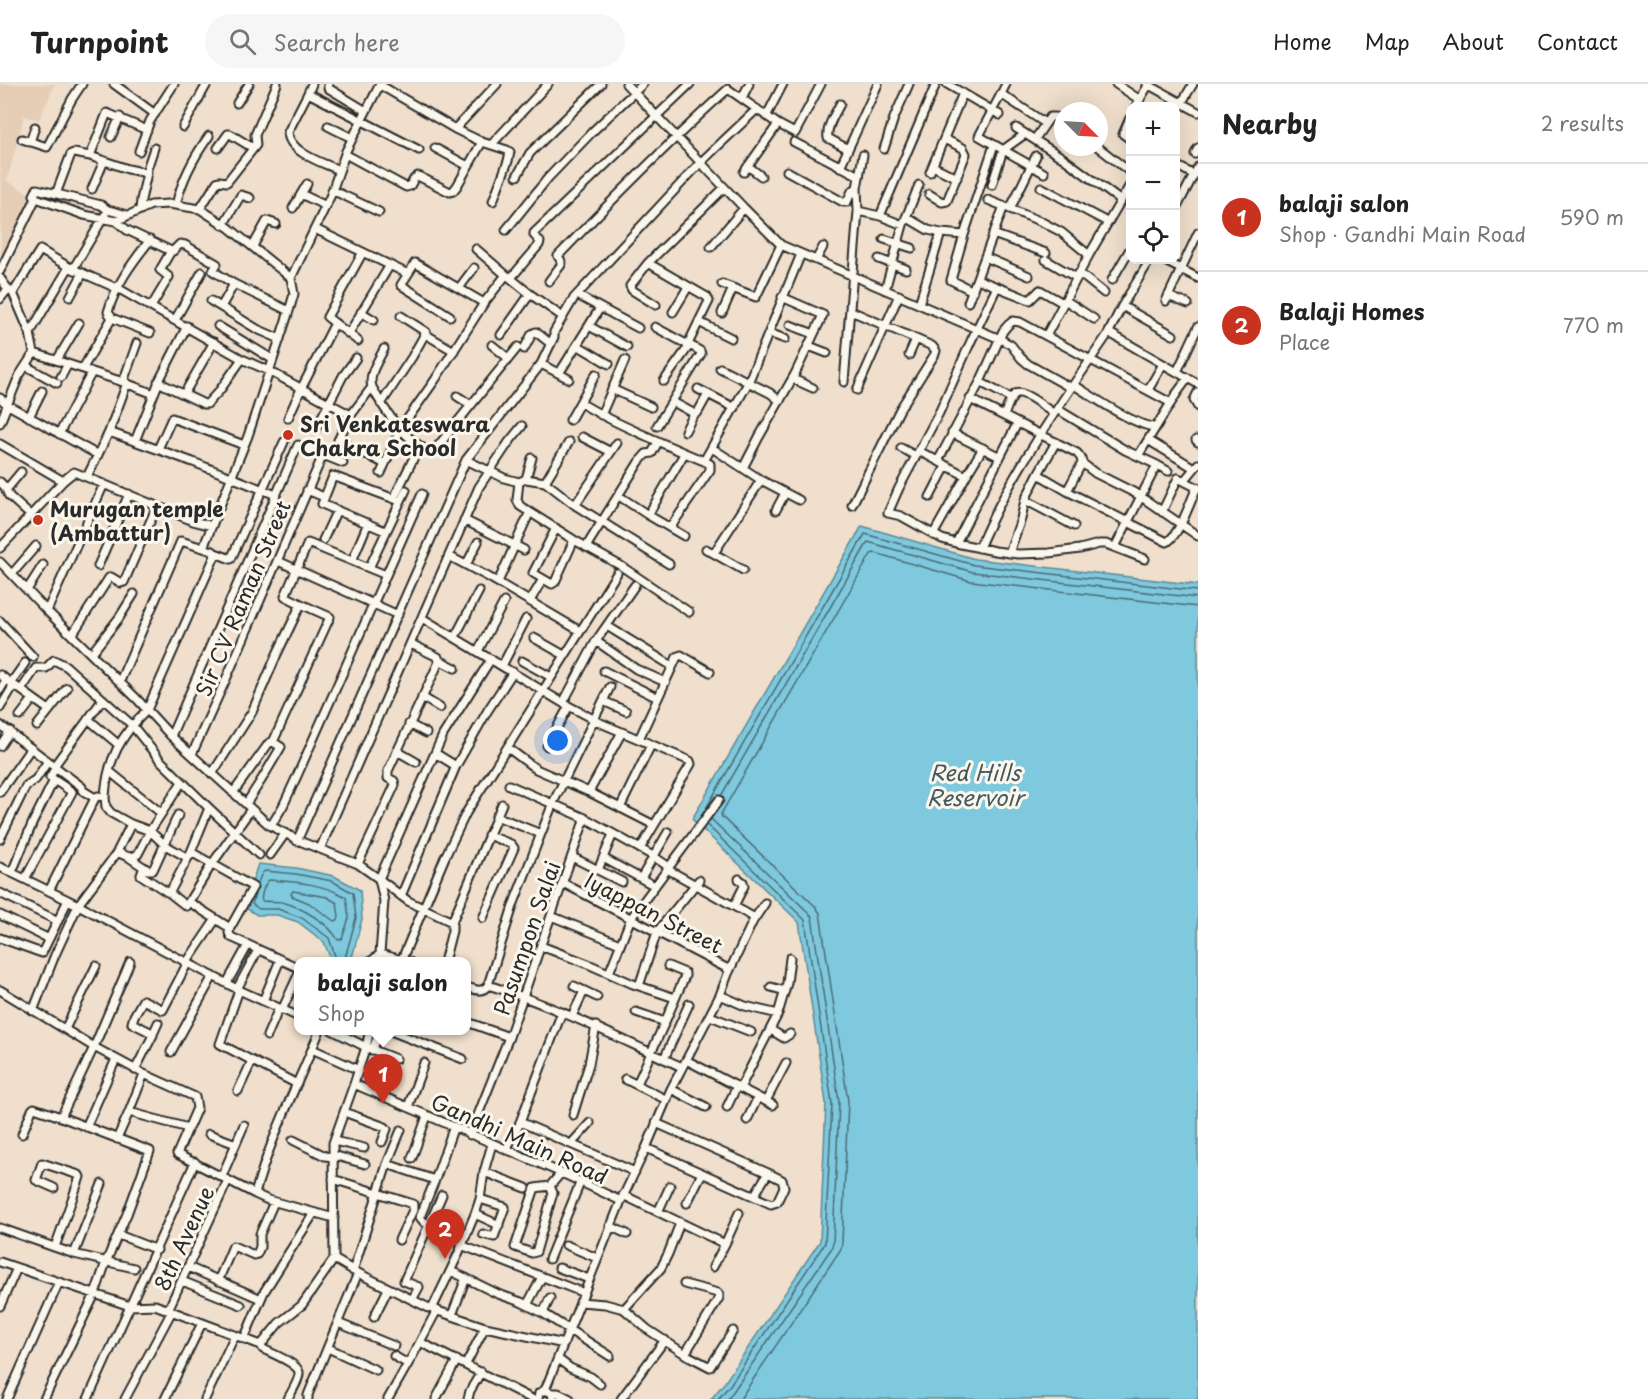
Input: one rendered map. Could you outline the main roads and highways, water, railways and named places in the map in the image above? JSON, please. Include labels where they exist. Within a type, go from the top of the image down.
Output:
[{"type":"water","name":"Red Hills Reservoir","points":[[862,526],[975,559],[1198,585],[1198,1399],[711,1399],[725,1382],[820,1241],[826,1103],[799,922],[692,819]]},
{"type":"water","points":[[258,864],[296,868],[334,876],[360,890],[362,919],[352,957],[330,957],[324,942],[298,922],[277,915],[257,915],[244,907]]},
{"type":"place","name":"Sri Venkateswara Chakra School","points":[[288,435]]},
{"type":"place","name":"Murugan temple (Ambattur)","points":[[38,520]]},
{"type":"place","name":"balaji salon","points":[[383,1104]]},
{"type":"place","name":"Balaji Homes","points":[[445,1259]]}]
